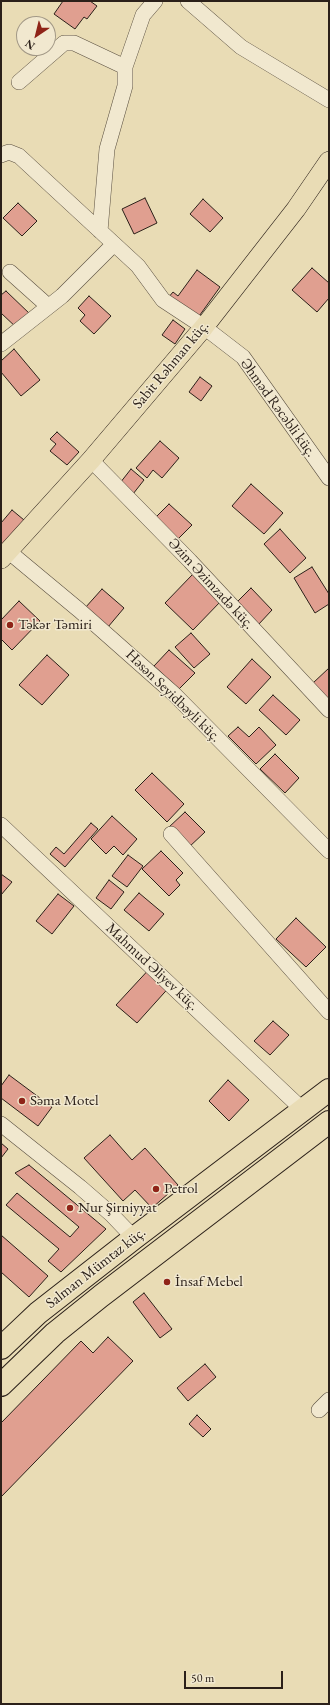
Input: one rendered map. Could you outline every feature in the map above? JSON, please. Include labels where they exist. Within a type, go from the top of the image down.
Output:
[{"type":"highway","name":"Salman Mümtaz küç.","points":[[1,1348],[38,1313],[329,1090]]},
{"type":"highway","points":[[1,1385],[55,1333],[150,1258],[329,1122]]},
{"type":"highway","points":[[229,1166],[245,1186]]},
{"type":"highway","points":[[134,1238],[150,1258]]},
{"type":"main road","name":"Sabit Rəhman küç.","points":[[4,555],[91,460],[204,327],[296,209],[329,162]]},
{"type":"street","points":[[100,231],[107,149],[125,86],[125,67],[143,15],[155,1]]},
{"type":"street","points":[[188,1],[241,46],[329,100]]},
{"type":"street","points":[[19,82],[64,43],[74,43],[125,67]]},
{"type":"street","name":"Əhməd Rəcəbli küç.","points":[[1,155],[9,152],[19,156],[138,266],[163,300],[204,327],[243,357],[329,478]]},
{"type":"street","points":[[1,344],[62,296],[114,244]]},
{"type":"street","points":[[10,272],[48,306]]},
{"type":"street","name":"Əzim Əzimzadə küç.","points":[[91,460],[190,560],[329,710]]},
{"type":"street","name":"Həsən Seyidbəyli küç.","points":[[4,555],[79,610],[174,694],[329,852]]},
{"type":"street","name":"Mahmud Əliyev küç.","points":[[1,825],[303,1110]]},
{"type":"street","points":[[171,834],[329,1012]]},
{"type":"street","points":[[1,1124],[80,1187],[111,1214],[134,1238]]},
{"type":"building","points":[[63,1],[90,1],[97,6],[87,19],[84,17],[75,29],[54,14]]},
{"type":"building","points":[[145,198],[157,223],[134,234],[122,209]]},
{"type":"building","points":[[203,199],[223,218],[210,232],[190,214]]},
{"type":"building","points":[[18,203],[37,221],[22,236],[3,218]]},
{"type":"building","points":[[312,268],[329,283],[329,298],[317,312],[292,290]]},
{"type":"building","points":[[197,270],[220,287],[197,319],[168,298],[173,292],[178,296]]},
{"type":"building","points":[[6,291],[31,315],[18,329],[1,313],[1,295]]},
{"type":"building","points":[[89,296],[111,316],[94,334],[80,321],[85,315],[78,308]]},
{"type":"building","points":[[173,320],[185,329],[175,344],[162,335]]},
{"type":"building","points":[[14,349],[40,380],[21,396],[1,372],[1,361]]},
{"type":"building","points":[[200,377],[212,386],[201,401],[189,392]]},
{"type":"building","points":[[57,432],[79,452],[67,465],[50,451],[56,444],[50,439]]},
{"type":"building","points":[[160,441],[179,458],[162,478],[153,470],[147,478],[136,468]]},
{"type":"building","points":[[131,469],[144,480],[133,494],[120,483]]},
{"type":"building","points":[[251,484],[283,513],[264,534],[232,506]]},
{"type":"building","points":[[169,504],[192,525],[178,539],[156,517]]},
{"type":"building","points":[[12,510],[24,520],[1,546],[1,523]]},
{"type":"building","points":[[280,529],[306,558],[290,573],[264,544]]},
{"type":"building","points":[[312,567],[329,594],[329,604],[315,613],[294,578]]},
{"type":"building","points":[[193,574],[221,601],[193,630],[165,603]]},
{"type":"building","points":[[251,588],[272,610],[258,625],[236,603]]},
{"type":"building","points":[[102,589],[124,608],[108,627],[85,608]]},
{"type":"building","points":[[19,601],[40,621],[12,650],[1,639],[1,620]]},
{"type":"building","points":[[191,633],[210,654],[194,668],[175,647]]},
{"type":"building","points":[[169,650],[195,673],[179,689],[154,666]]},
{"type":"building","points":[[47,655],[69,675],[42,705],[19,685]]},
{"type":"building","points":[[252,659],[271,677],[246,704],[227,687]]},
{"type":"building","points":[[329,668],[329,701],[313,683]]},
{"type":"building","points":[[273,695],[300,720],[286,735],[259,710]]},
{"type":"building","points":[[238,727],[249,737],[259,727],[276,745],[256,764],[228,736]]},
{"type":"building","points":[[275,754],[299,778],[285,793],[260,769]]},
{"type":"building","points":[[152,773],[184,804],[167,822],[135,790]]},
{"type":"building","points":[[185,812],[205,832],[188,848],[168,828]]},
{"type":"building","points":[[112,816],[137,839],[123,855],[114,846],[106,854],[91,839]]},
{"type":"building","points":[[91,823],[98,829],[65,867],[50,854],[56,847],[64,854]]},
{"type":"building","points":[[161,851],[183,873],[176,880],[180,885],[169,896],[142,869]]},
{"type":"building","points":[[128,855],[143,866],[127,887],[112,876]]},
{"type":"building","points":[[1,874],[12,882],[1,895]]},
{"type":"building","points":[[109,880],[124,892],[111,909],[96,898]]},
{"type":"building","points":[[139,893],[164,914],[149,931],[124,910]]},
{"type":"building","points":[[58,894],[74,906],[52,934],[36,921]]},
{"type":"building","points":[[296,918],[326,947],[306,967],[276,939]]},
{"type":"building","points":[[153,965],[173,983],[137,1023],[116,1005]]},
{"type":"building","points":[[273,1021],[289,1035],[270,1055],[254,1041]]},
{"type":"building","points":[[9,1075],[52,1107],[38,1126],[1,1098],[1,1086]]},
{"type":"building","points":[[228,1080],[249,1100],[229,1121],[209,1101]]},
{"type":"building","points":[[110,1135],[132,1160],[145,1148],[178,1185],[152,1208],[135,1190],[123,1201],[84,1158]]},
{"type":"building","points":[[1,1143],[8,1149],[1,1158]]},
{"type":"building","points":[[29,1165],[106,1229],[61,1272],[48,1261],[59,1249],[6,1205],[17,1193],[70,1237],[79,1227],[15,1173]]},
{"type":"building","points":[[1,1235],[48,1276],[29,1297],[1,1272]]},
{"type":"building","points":[[144,1293],[172,1329],[160,1338],[133,1302]]},
{"type":"building","points":[[108,1337],[133,1361],[1,1497],[1,1423],[81,1341],[93,1353]]},
{"type":"building","points":[[205,1364],[216,1377],[188,1401],[177,1388]]},
{"type":"building","points":[[197,1415],[211,1429],[203,1437],[189,1424]]},
{"type":"place","name":"Təkər Təmiri","points":[[10,625]]},
{"type":"place","name":"Səma Motel","points":[[22,1101]]},
{"type":"place","name":"Petrol","points":[[156,1189]]},
{"type":"place","name":"Nur Şirniyyat","points":[[70,1208]]},
{"type":"place","name":"İnsaf Mebel","points":[[167,1282]]}]
